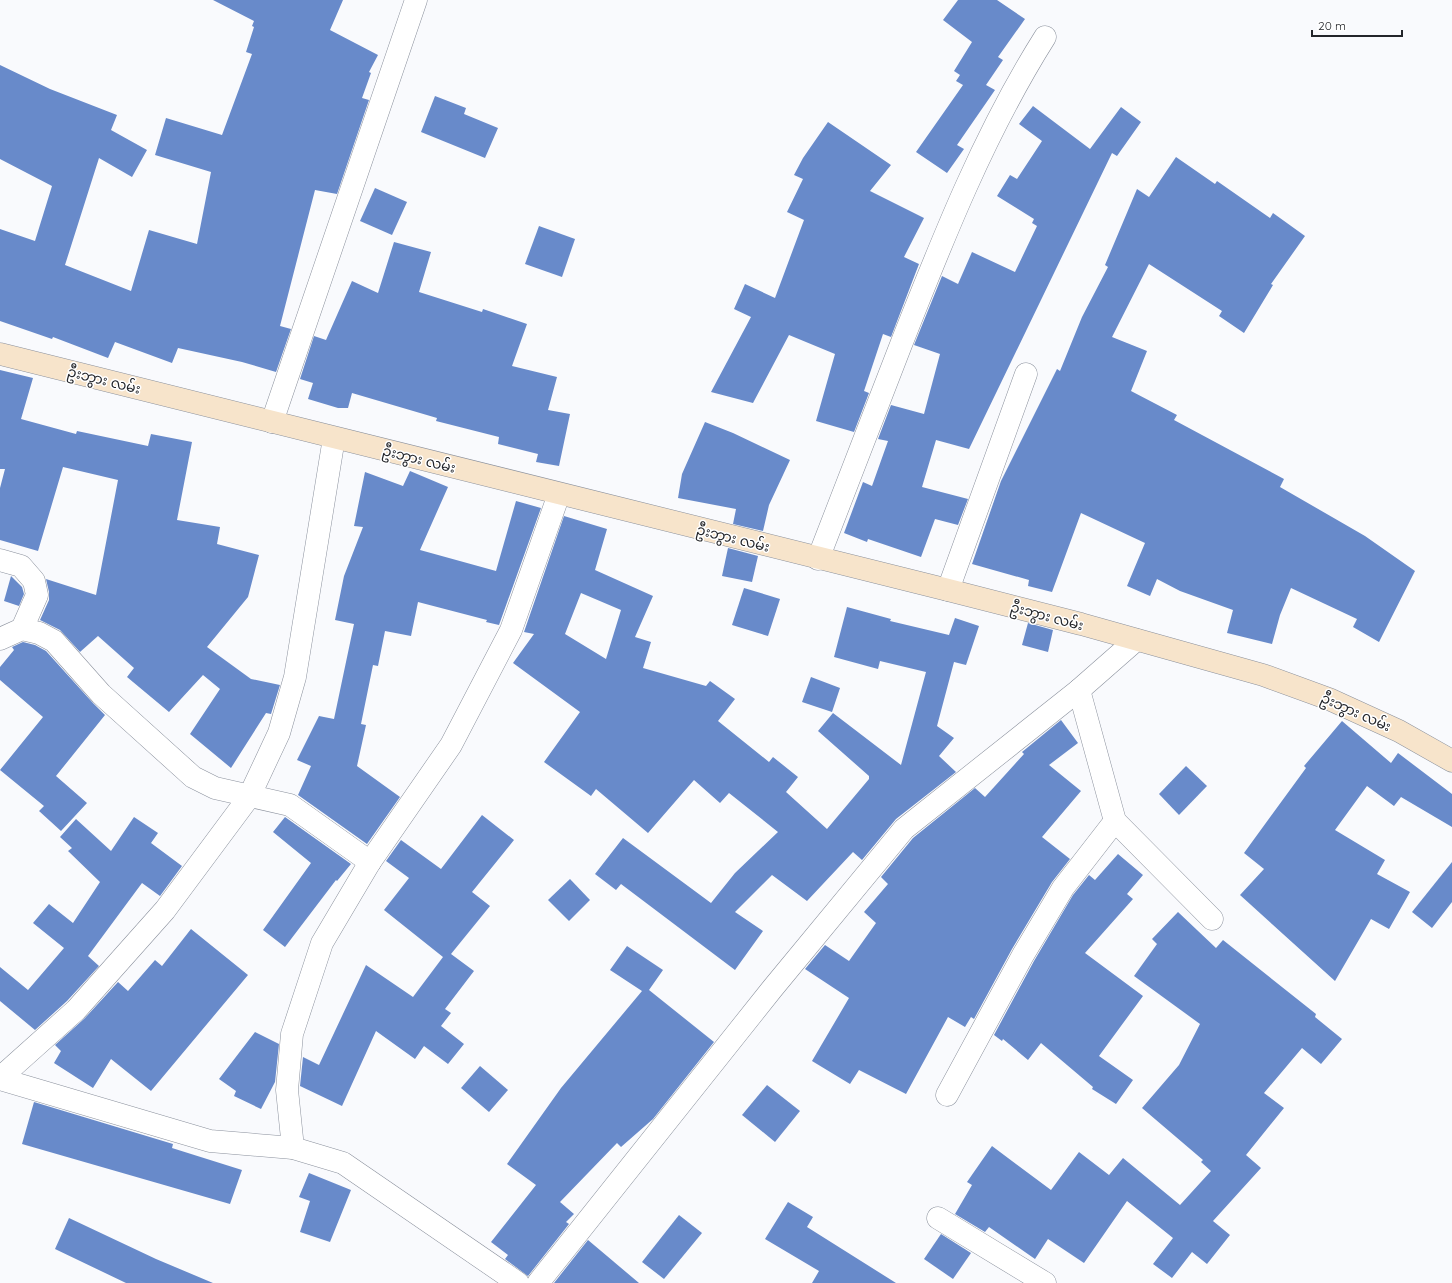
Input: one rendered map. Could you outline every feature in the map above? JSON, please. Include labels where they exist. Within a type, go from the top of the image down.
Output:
[{"type":"street","points":[[272,422],[416,0]]},
{"type":"street","points":[[818,559],[919,300],[966,186],[1024,71],[1045,37]]},
{"type":"street","name":"ဦးဘွား လမ်း","points":[[0,354],[818,559],[948,590],[1263,675],[1329,699],[1399,731],[1452,761]]},
{"type":"street","points":[[948,590],[1026,374]]},
{"type":"street","points":[[0,1078],[76,1010],[165,910],[248,797],[279,733],[295,677],[334,438]]},
{"type":"street","points":[[293,1148],[287,1090],[292,1034],[322,943],[370,862],[451,745],[511,630],[559,494]]},
{"type":"street","points":[[0,560],[21,566],[34,581],[37,595],[22,629]]},
{"type":"street","points":[[0,639],[22,629],[39,633],[54,641],[101,694],[193,777],[215,788],[248,797],[267,798],[290,805],[370,862]]},
{"type":"street","points":[[538,1283],[767,996],[904,829],[1079,690],[1136,640]]},
{"type":"street","points":[[1079,690],[1115,821],[1212,919]]},
{"type":"street","points":[[947,1095],[1023,955],[1063,888],[1115,821]]},
{"type":"street","points":[[0,1078],[210,1141],[293,1148],[343,1163],[518,1283]]},
{"type":"street","points":[[938,1218],[1045,1283]]},
{"type":"building","points":[[213,0],[343,0],[330,30],[378,55],[369,72],[371,73],[362,98],[369,100],[337,194],[315,190],[280,326],[291,329],[276,372],[242,362],[178,348],[172,363],[115,342],[108,358],[53,337],[52,339],[0,321],[0,229],[35,241],[52,186],[0,159],[0,65],[50,89],[117,115],[111,130],[147,150],[132,177],[99,158],[65,265],[131,291],[149,230],[197,244],[211,172],[155,155],[166,118],[222,135],[252,54],[246,52],[254,27],[252,26],[254,21]]},
{"type":"building","points":[[958,0],[997,0],[1025,19],[998,57],[1003,60],[986,85],[995,90],[957,145],[964,149],[947,173],[916,152],[963,85],[956,81],[960,75],[954,71],[972,42],[943,20]]},
{"type":"building","points":[[435,96],[466,108],[464,114],[498,128],[485,158],[421,132]]},
{"type":"building","points":[[1033,106],[1090,149],[1121,107],[1141,122],[1117,156],[1112,153],[969,449],[936,440],[922,487],[968,499],[958,525],[935,519],[921,557],[868,539],[867,542],[844,533],[863,482],[872,486],[888,441],[878,439],[891,405],[924,414],[940,354],[914,345],[942,276],[958,284],[972,252],[1015,272],[1037,226],[1032,223],[1034,219],[997,196],[1010,175],[1017,179],[1042,141],[1019,124]]},
{"type":"building","points":[[828,122],[891,165],[870,191],[924,218],[904,257],[919,264],[891,337],[883,334],[864,391],[869,393],[854,432],[816,421],[835,354],[789,335],[753,403],[711,392],[751,317],[734,309],[745,284],[775,298],[804,220],[787,212],[803,179],[794,175],[803,158]]},
{"type":"building","points":[[1176,157],[1215,184],[1217,181],[1270,218],[1273,213],[1305,236],[1271,284],[1273,285],[1244,333],[1219,316],[1222,311],[1149,264],[1112,337],[1147,351],[1131,391],[1177,415],[1174,420],[1284,479],[1280,487],[1365,536],[1415,571],[1379,642],[1353,627],[1357,619],[1291,588],[1280,615],[1272,644],[1227,633],[1233,610],[1180,591],[1157,579],[1150,596],[1127,586],[1145,543],[1081,513],[1052,592],[1028,586],[1029,580],[972,564],[1001,481],[1057,369],[1060,371],[1082,317],[1108,267],[1105,265],[1137,189],[1149,197]]},
{"type":"building","points":[[375,188],[407,202],[392,235],[360,221]]},
{"type":"building","points":[[539,226],[575,239],[562,277],[525,264]]},
{"type":"building","points":[[394,242],[431,252],[419,292],[482,312],[483,309],[527,324],[512,366],[557,377],[548,410],[570,414],[559,466],[536,462],[538,454],[498,444],[499,437],[436,421],[437,418],[352,393],[348,408],[338,408],[308,399],[313,383],[300,379],[314,336],[326,340],[352,281],[378,293]]},
{"type":"building","points":[[0,370],[33,378],[21,419],[76,434],[77,431],[148,446],[151,434],[192,442],[177,520],[220,527],[217,544],[259,555],[248,597],[207,647],[251,679],[280,685],[271,714],[266,713],[231,768],[190,734],[220,689],[203,675],[169,712],[127,677],[134,668],[98,636],[80,652],[60,630],[40,620],[49,600],[46,579],[96,595],[118,480],[63,467],[38,551],[0,540],[0,488],[5,469],[0,469]]},
{"type":"building","points":[[705,422],[733,433],[790,460],[769,505],[763,531],[733,524],[736,509],[678,498],[682,474]]},
{"type":"building","points":[[410,471],[448,487],[420,550],[496,571],[516,501],[541,508],[499,625],[486,622],[487,620],[418,602],[411,636],[385,631],[378,666],[373,665],[361,724],[366,725],[357,766],[400,797],[367,844],[298,795],[311,766],[297,760],[319,716],[334,719],[354,624],[335,620],[344,576],[363,527],[354,526],[365,472],[403,486]]},
{"type":"building","points":[[564,516],[607,529],[595,570],[653,596],[635,637],[651,642],[643,668],[706,686],[710,681],[735,699],[718,721],[769,762],[773,757],[798,777],[786,792],[827,829],[869,779],[869,776],[818,731],[833,713],[901,765],[926,672],[880,661],[878,669],[834,657],[847,607],[891,619],[890,621],[949,635],[955,618],[979,626],[966,665],[954,662],[937,726],[954,738],[939,756],[956,772],[896,819],[862,860],[853,852],[807,901],[772,875],[735,912],[763,931],[735,970],[621,884],[616,890],[595,874],[623,838],[711,903],[735,873],[778,832],[729,793],[720,803],[694,780],[648,833],[596,789],[591,796],[544,762],[580,712],[513,663],[534,634],[524,632]],"holes":[[[581,593],[621,610],[606,659],[565,634]]]},
{"type":"building","points":[[728,548],[758,556],[752,582],[722,576]]},
{"type":"building","points":[[11,576],[22,587],[24,594],[19,606],[4,601]]},
{"type":"building","points":[[744,588],[780,599],[768,636],[732,625]]},
{"type":"building","points":[[1028,623],[1053,630],[1048,652],[1022,645]]},
{"type":"building","points":[[23,642],[35,645],[46,651],[105,715],[56,776],[87,803],[61,831],[39,811],[44,806],[0,770],[43,717],[0,680],[0,667],[14,650],[12,647]]},
{"type":"building","points":[[811,677],[840,688],[832,712],[802,702]]},
{"type":"building","points":[[1061,720],[1078,743],[1049,765],[1081,791],[1042,837],[1070,859],[1052,882],[1012,949],[974,1019],[971,1017],[965,1027],[948,1017],[906,1094],[859,1070],[850,1084],[812,1061],[849,998],[805,969],[825,945],[849,961],[876,923],[864,912],[888,884],[881,877],[913,838],[975,788],[985,797],[1024,754],[1022,752]]},
{"type":"building","points":[[1342,721],[1391,763],[1398,753],[1452,794],[1452,827],[1401,797],[1394,806],[1367,786],[1335,830],[1385,860],[1377,874],[1410,892],[1389,929],[1371,919],[1335,981],[1240,895],[1264,869],[1244,853],[1306,768],[1304,766]]},
{"type":"building","points":[[1186,766],[1207,786],[1179,815],[1159,794]]},
{"type":"building","points":[[482,815],[514,840],[472,892],[490,906],[451,954],[474,971],[445,1009],[451,1013],[441,1026],[464,1044],[448,1064],[424,1046],[415,1059],[376,1031],[342,1106],[300,1086],[303,1057],[319,1065],[366,965],[413,997],[443,957],[384,910],[409,878],[386,861],[401,840],[441,869]]},
{"type":"building","points":[[134,817],[158,833],[151,843],[182,866],[160,896],[142,883],[88,956],[99,966],[67,1001],[35,1030],[0,1001],[0,967],[28,990],[64,948],[33,923],[49,904],[73,923],[100,882],[68,851],[72,848],[60,837],[76,819],[111,851]]},
{"type":"building","points":[[285,817],[351,864],[337,881],[336,880],[285,947],[263,930],[311,863],[273,832]]},
{"type":"building","points":[[1118,854],[1143,875],[1127,894],[1133,899],[1085,953],[1143,996],[1099,1056],[1133,1080],[1116,1104],[1092,1089],[1093,1087],[1041,1043],[1028,1060],[1003,1039],[1002,1041],[994,1035],[1034,961],[1073,895],[1089,875],[1095,880]]},
{"type":"building","points":[[1452,862],[1452,902],[1432,928],[1412,912]]},
{"type":"building","points":[[570,879],[590,900],[569,921],[548,900]]},
{"type":"building","points":[[1178,912],[1216,948],[1223,940],[1316,1014],[1315,1017],[1342,1039],[1321,1064],[1302,1048],[1264,1093],[1284,1108],[1246,1155],[1261,1168],[1213,1221],[1230,1235],[1207,1264],[1192,1252],[1172,1278],[1153,1264],[1173,1238],[1127,1201],[1084,1263],[1048,1239],[1035,1259],[989,1227],[985,1232],[955,1214],[972,1185],[967,1182],[992,1146],[1051,1190],[1079,1152],[1109,1175],[1123,1158],[1180,1205],[1211,1171],[1201,1162],[1203,1160],[1142,1108],[1179,1065],[1200,1024],[1134,976],[1157,944],[1152,939]]},
{"type":"building","points":[[191,929],[248,975],[151,1091],[111,1059],[93,1088],[54,1063],[61,1051],[55,1045],[85,1018],[118,982],[128,991],[155,960],[162,966]]},
{"type":"building","points":[[627,946],[663,970],[649,990],[714,1042],[653,1119],[621,1147],[617,1143],[560,1202],[574,1214],[566,1222],[569,1224],[528,1276],[505,1259],[508,1255],[491,1242],[536,1185],[507,1164],[561,1088],[642,991],[610,970]]},
{"type":"building","points":[[255,1032],[279,1044],[275,1082],[261,1109],[234,1096],[236,1091],[219,1079]]},
{"type":"building","points":[[480,1066],[508,1090],[489,1112],[461,1088]]},
{"type":"building","points":[[767,1085],[800,1111],[775,1142],[742,1115]]},
{"type":"building","points":[[34,1102],[173,1144],[172,1148],[242,1170],[230,1204],[22,1144]]},
{"type":"building","points":[[309,1173],[351,1190],[330,1242],[300,1232],[310,1201],[299,1197]]},
{"type":"building","points":[[788,1202],[813,1217],[807,1227],[896,1283],[812,1283],[819,1271],[765,1239]]},
{"type":"building","points":[[679,1215],[702,1233],[664,1279],[642,1262]]},
{"type":"building","points":[[69,1218],[156,1259],[213,1283],[126,1283],[55,1249]]},
{"type":"building","points":[[941,1234],[971,1253],[953,1279],[924,1259]]},
{"type":"building","points":[[588,1240],[639,1283],[554,1283]]}]
